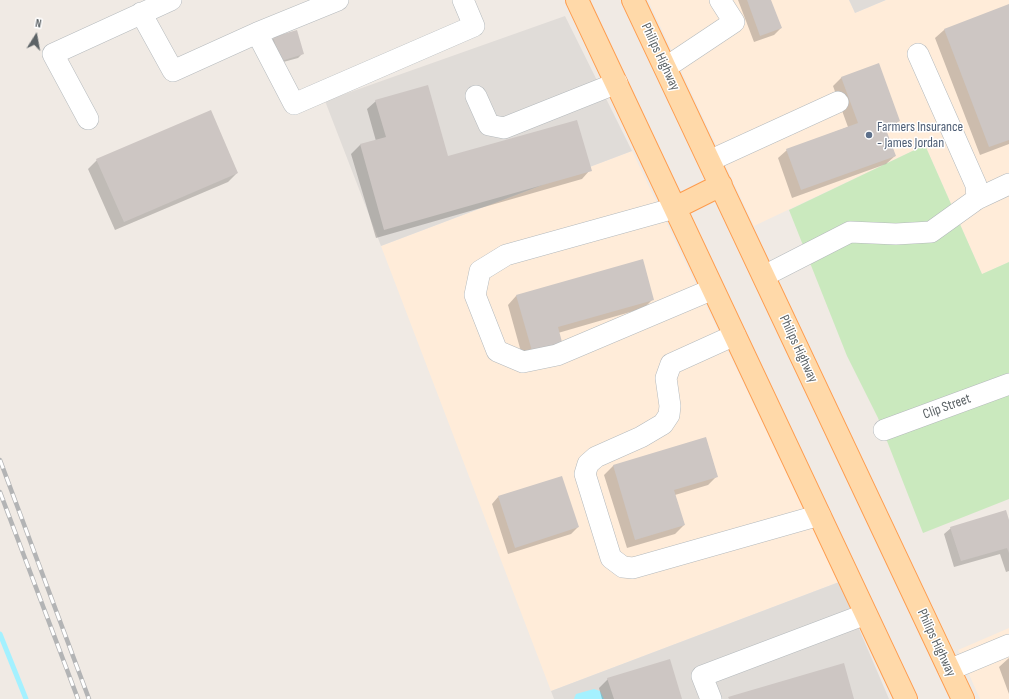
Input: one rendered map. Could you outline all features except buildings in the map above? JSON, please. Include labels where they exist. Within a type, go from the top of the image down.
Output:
[{"type":"main road","points":[[578,0],[906,699]]},
{"type":"main road","name":"Philips Highway","points":[[633,0],[963,699]]},
{"type":"main road","points":[[675,208],[721,185]]},
{"type":"street","points":[[88,119],[53,54],[171,0]]},
{"type":"street","points":[[141,13],[173,71],[257,33],[338,0]]},
{"type":"street","points":[[257,33],[294,104],[474,26],[463,0]]},
{"type":"street","points":[[665,68],[734,22],[720,0]]},
{"type":"street","points":[[918,54],[976,185],[977,199]]},
{"type":"street","points":[[476,96],[489,125],[504,128],[616,83]]},
{"type":"street","points":[[709,162],[838,102]]},
{"type":"street","points":[[764,276],[850,232],[896,234],[931,232],[977,199],[1009,184]]},
{"type":"street","points":[[675,208],[506,254],[480,272],[475,295],[497,351],[523,362],[558,355],[713,289]]},
{"type":"street","points":[[735,335],[670,364],[666,378],[670,406],[669,415],[663,424],[596,457],[588,464],[585,474],[611,558],[623,567],[633,568],[820,515]]},
{"type":"street","name":"Clip Street","points":[[884,430],[1009,384]]},
{"type":"street","points":[[711,699],[702,676],[866,614]]},
{"type":"street","points":[[949,670],[1009,645]]},
{"type":"shaded area","points":[[648,0],[849,0],[855,13],[886,0],[1009,0],[1009,262],[982,274],[925,145],[754,226]]},
{"type":"shaded area","points":[[849,0],[886,0],[855,13]]},
{"type":"shaded area","points":[[565,16],[632,151],[381,246],[325,101]]},
{"type":"shaded area","points":[[632,151],[839,582],[551,691],[381,246]]},
{"type":"shaded area","points":[[839,582],[889,699],[554,699],[551,691]]},
{"type":"shaded area","points":[[1009,628],[1009,699],[980,699],[958,650]]},
{"type":"green space","points":[[925,145],[982,274],[1009,262],[1009,499],[923,533],[878,418],[847,356],[789,210]]},
{"type":"water","points":[[594,689],[600,691],[604,699],[574,699],[576,694]]},
{"type":"waterway","points":[[0,634],[26,699]]},
{"type":"railway","points":[[0,460],[89,699]]},
{"type":"railway","points":[[0,492],[78,699]]},
{"type":"place","name":"Farmers Insurance - James Jordan","points":[[869,135]]}]
